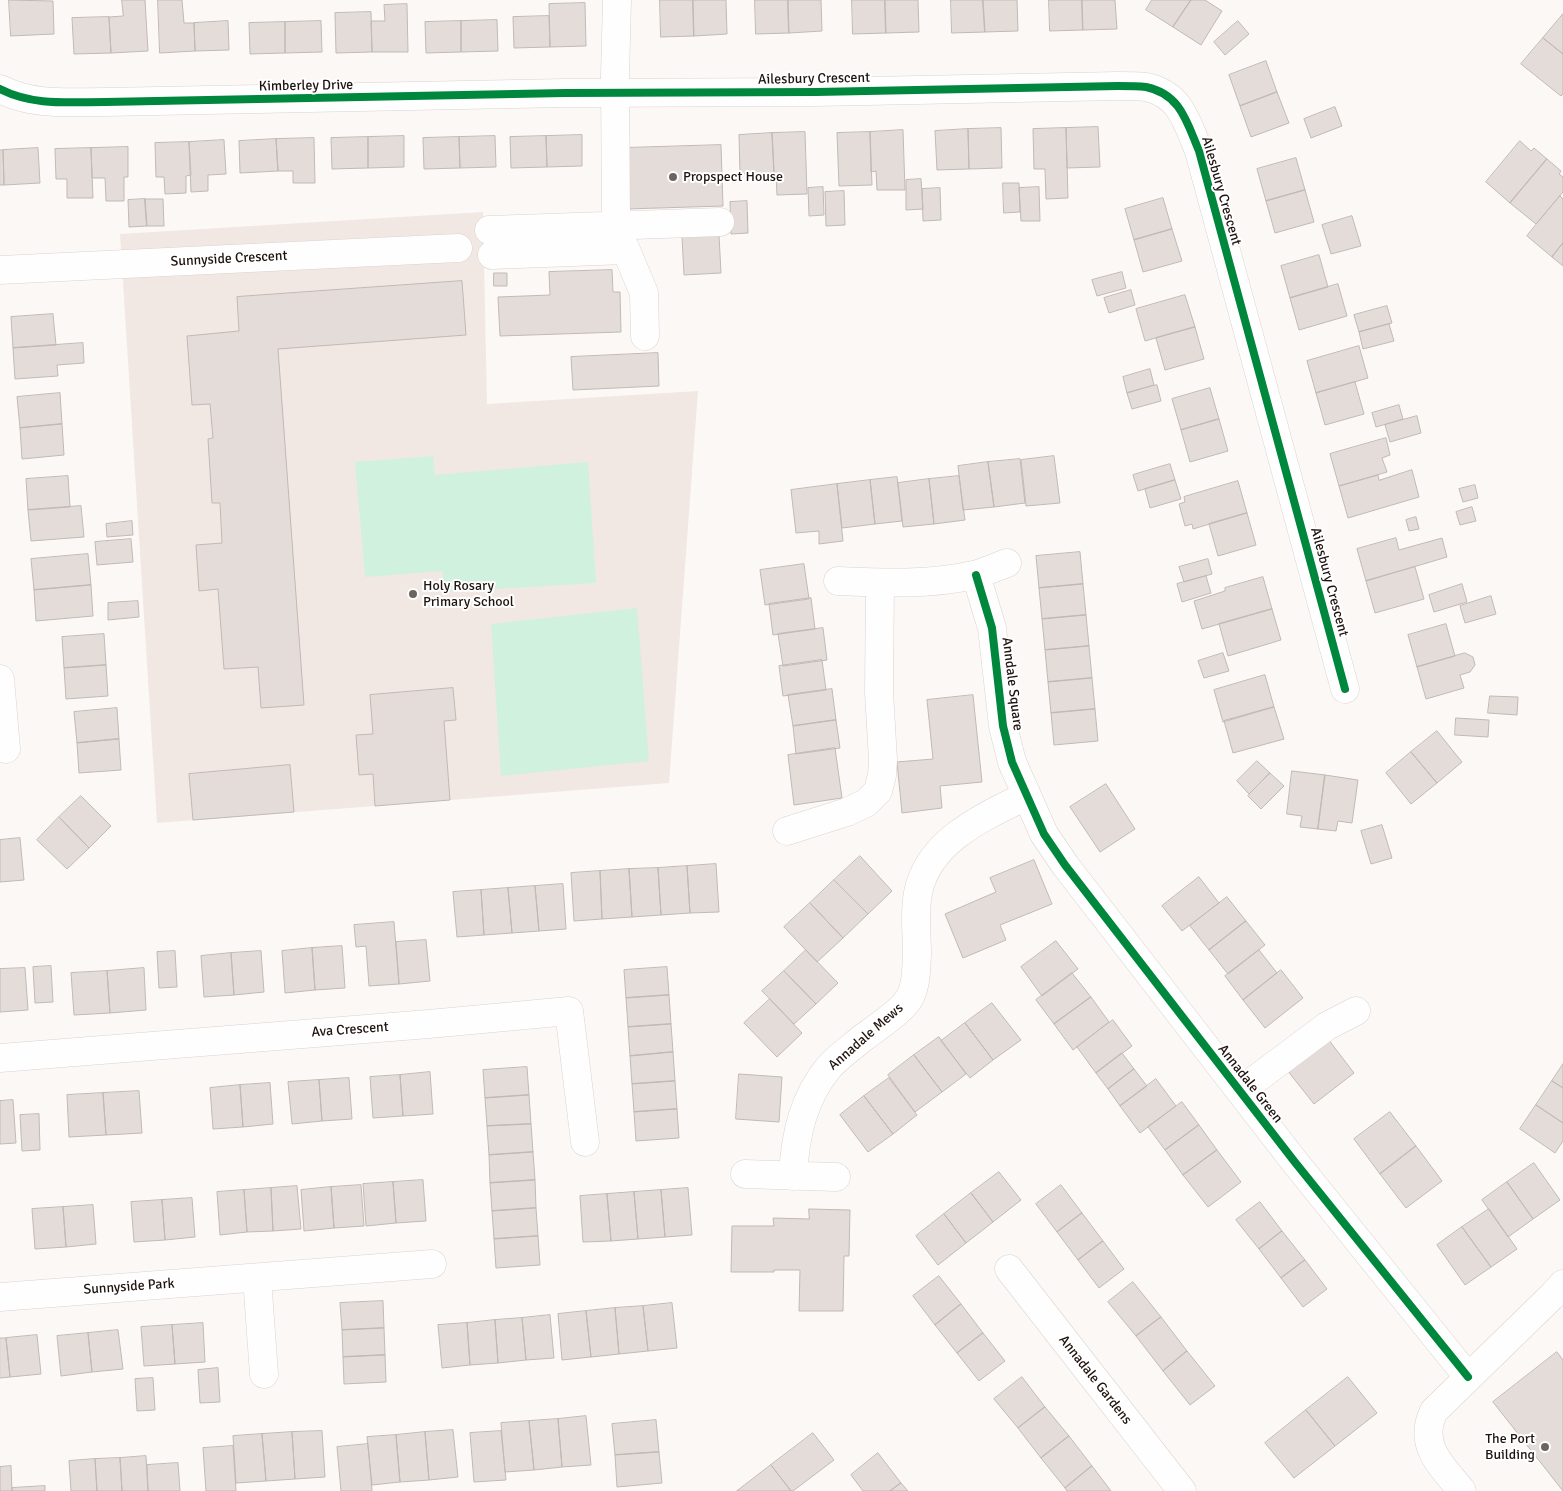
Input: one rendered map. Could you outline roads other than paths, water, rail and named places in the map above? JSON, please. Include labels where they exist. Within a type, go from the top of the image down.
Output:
[{"type":"street","points":[[617,0],[615,93],[621,238],[644,293],[645,336]]},
{"type":"street","name":"Ailesbury Crescent","points":[[615,93],[816,92],[1118,86],[1146,87],[1168,95],[1184,113],[1198,151],[1345,689]]},
{"type":"street","name":"Kimberley Drive","points":[[0,89],[16,97],[41,102],[615,93]]},
{"type":"street","points":[[490,242],[621,238],[720,222]]},
{"type":"street","name":"Sunnyside Crescent","points":[[0,270],[458,248]]},
{"type":"street","points":[[838,581],[912,583],[947,580],[976,575],[1007,563]]},
{"type":"street","name":"Anndale Square","points":[[976,575],[992,628],[1003,726],[1012,762],[1026,796]]},
{"type":"street","points":[[787,831],[847,812],[866,803],[878,791],[883,760],[879,692],[880,583]]},
{"type":"street","points":[[0,680],[6,749]]},
{"type":"street","name":"Annadale Green","points":[[1026,796],[1044,834],[1065,864],[1294,1161],[1468,1377]]},
{"type":"street","name":"Annadale Mews","points":[[793,1176],[795,1148],[802,1116],[812,1090],[830,1066],[906,1004],[914,987],[916,969],[915,914],[918,892],[927,869],[940,851],[966,828],[1026,796]]},
{"type":"street","name":"Ava Crescent","points":[[0,1058],[430,1024],[569,1011],[585,1142]]},
{"type":"street","points":[[1240,1091],[1328,1026],[1356,1011]]},
{"type":"street","points":[[745,1174],[836,1176]]},
{"type":"street","name":"Sunnyside Park","points":[[0,1297],[432,1264]]},
{"type":"street","name":"Annadale Gardens","points":[[1009,1269],[1182,1491]]},
{"type":"street","points":[[257,1278],[264,1374]]},
{"type":"street","points":[[1462,1491],[1436,1459],[1428,1440],[1428,1424],[1434,1411],[1563,1284]]},
{"type":"place","name":"Propspect House","points":[[673,177]]},
{"type":"place","name":"Holy Rosary Primary School","points":[[413,594]]},
{"type":"place","name":"The Port Building","points":[[1545,1447]]}]
